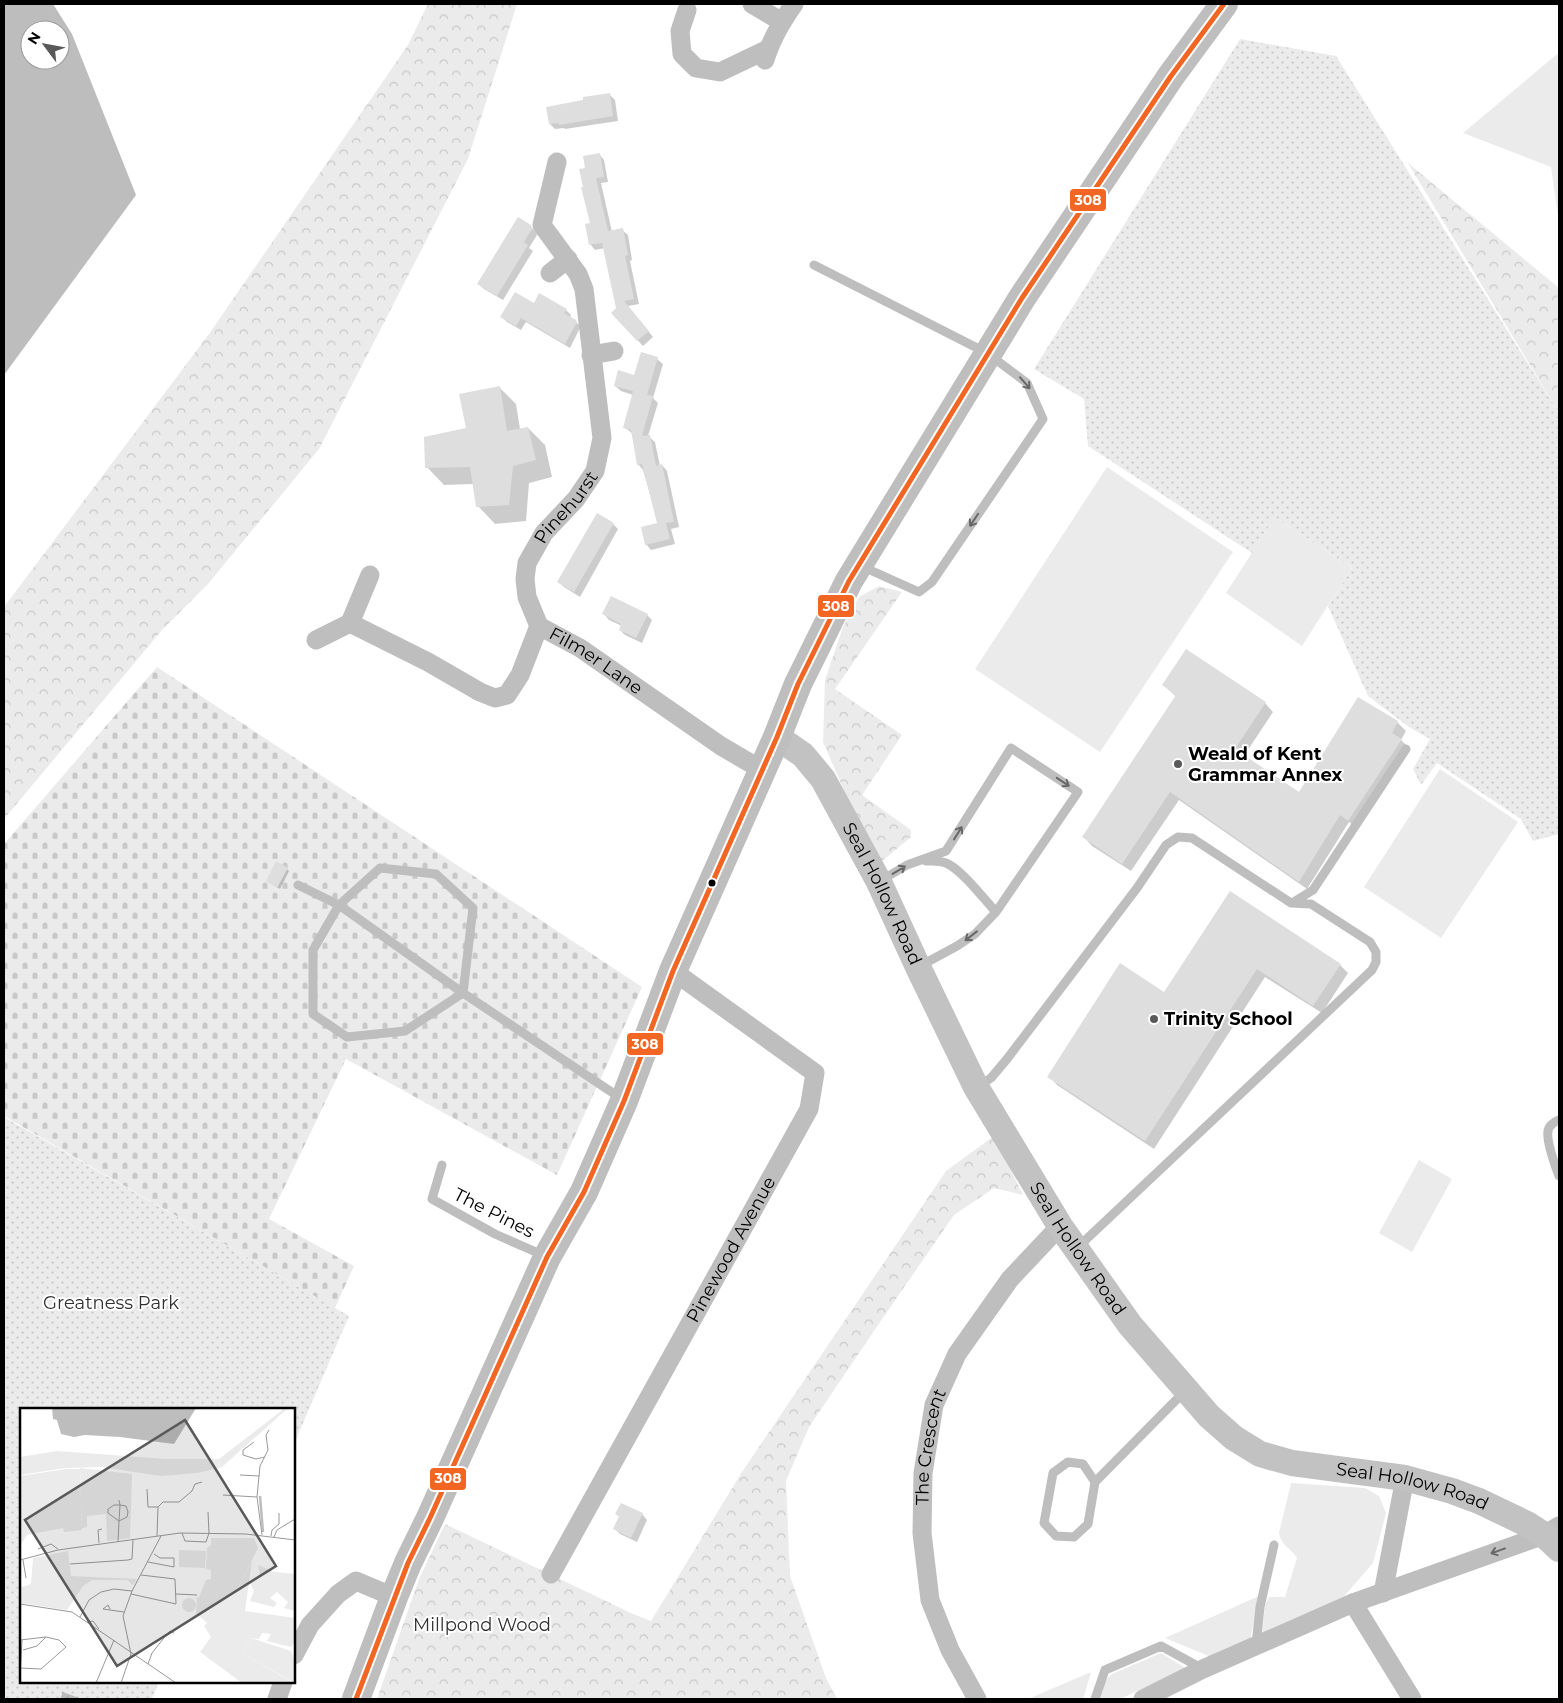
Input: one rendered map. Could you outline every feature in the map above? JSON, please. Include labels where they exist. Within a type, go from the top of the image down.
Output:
[{"type":"highway","points":[[356,1699],[394,1597],[547,1257],[584,1192],[624,1101],[673,971],[777,737],[798,684],[849,581],[1022,298],[1171,76],[1224,4]]},
{"type":"main road","name":"Seal Hollow Road","points":[[777,737],[804,755],[823,779],[879,882],[976,1087],[1017,1158],[1060,1226],[1130,1325],[1220,1427],[1248,1448],[1260,1454],[1292,1463],[1405,1478],[1452,1491],[1479,1501],[1554,1536]]},
{"type":"street","points":[[752,4],[782,22]]},
{"type":"street","points":[[687,10],[680,31],[682,54],[696,68],[720,72],[766,56],[782,22],[794,4]]},
{"type":"street","name":"Pinehurst","points":[[539,626],[527,597],[525,580],[528,563],[544,533],[576,499],[595,471],[602,438],[590,355],[584,289],[578,274],[542,225],[557,162]]},
{"type":"street","points":[[550,273],[568,259]]},
{"type":"street","points":[[590,355],[614,351]]},
{"type":"street","points":[[316,640],[350,623],[370,575]]},
{"type":"street","name":"Filmer Lane","points":[[350,623],[428,662],[480,692],[495,698],[507,695],[516,682],[539,626],[580,648],[721,746],[762,770]]},
{"type":"street","name":"Pinewood Avenue","points":[[551,1574],[809,1109],[815,1073],[673,971]]},
{"type":"street","name":"The Crescent","points":[[977,1699],[950,1650],[930,1600],[922,1525],[924,1473],[934,1405],[957,1354],[967,1339],[1010,1279],[1060,1226]]},
{"type":"street","points":[[1383,1593],[1405,1478]]},
{"type":"street","points":[[1143,1699],[1203,1669],[1255,1648],[1354,1603],[1554,1536]]},
{"type":"street","points":[[295,1653],[310,1625],[338,1594],[356,1581],[394,1597]]},
{"type":"street","points":[[1354,1603],[1412,1699]]},
{"type":"street","points":[[277,1699],[283,1683]]},
{"type":"lane","points":[[814,265],[987,353],[1027,383],[1043,419],[932,582],[919,592],[859,565]]},
{"type":"lane","points":[[879,882],[907,865],[946,851],[1011,748],[1078,792],[996,912],[958,946],[918,967]]},
{"type":"lane","points":[[1292,903],[1314,890],[1406,750]]},
{"type":"lane","points":[[976,1087],[991,1078],[1007,1059],[1137,888],[1166,845],[1178,837],[1192,838],[1292,903],[1311,904],[1370,942],[1376,952],[1376,962],[1372,970],[1076,1249]]},
{"type":"lane","points":[[921,861],[948,863],[967,880],[996,912]]},
{"type":"lane","points":[[380,868],[436,874],[473,908],[463,993],[405,1031],[347,1037],[313,1014],[313,950],[339,905],[380,868]]},
{"type":"lane","points":[[298,885],[339,905],[463,993],[624,1101]]},
{"type":"lane","points":[[1559,1120],[1553,1123],[1548,1132],[1559,1176]]},
{"type":"lane","name":"The Pines","points":[[442,1165],[432,1199],[495,1234],[547,1257]]},
{"type":"lane","points":[[1095,1482],[1083,1464],[1068,1462],[1053,1473],[1044,1523],[1056,1536],[1074,1537],[1088,1524],[1095,1482],[1186,1390]]},
{"type":"lane","points":[[1255,1648],[1260,1607],[1274,1545]]},
{"type":"lane","points":[[1095,1699],[1105,1670],[1161,1646],[1203,1669]]},
{"type":"green space","points":[[428,4],[517,4],[468,159],[319,449],[208,584],[162,630],[4,819],[4,607],[209,334],[408,45]]},
{"type":"green space","points":[[1240,39],[1336,56],[1559,413],[1559,834],[1533,841],[1521,819],[1437,763],[1421,785],[1413,769],[1430,739],[1409,727],[1368,696],[1328,606],[1352,568],[1275,517],[1252,553],[1088,446],[1084,399],[1034,369]]},
{"type":"green space","points":[[1559,54],[1559,222],[1551,167],[1463,133]]},
{"type":"green space","points":[[1408,163],[1559,288],[1559,413]]},
{"type":"green space","points":[[1107,467],[1233,552],[1100,752],[975,669]]},
{"type":"green space","points":[[1275,517],[1352,568],[1302,646],[1226,593]]},
{"type":"green space","points":[[879,586],[902,592],[835,689],[902,735],[862,795],[911,830],[911,837],[881,862],[850,804],[823,742],[825,680],[843,627],[859,597]]},
{"type":"green space","points":[[157,667],[642,987],[557,1175],[346,1059],[269,1219],[354,1266],[335,1308],[4,1116],[4,844]]},
{"type":"green space","points":[[1440,769],[1518,822],[1441,938],[1364,887]]},
{"type":"green space","name":"Greatness Park","points":[[4,1117],[349,1316],[295,1442],[295,1408],[20,1408],[20,1683],[159,1683],[152,1699],[4,1699]]},
{"type":"green space","name":"Millpond Wood","points":[[994,1136],[1023,1195],[994,1188],[954,1215],[809,1427],[786,1481],[790,1576],[826,1678],[837,1699],[377,1699],[419,1579],[445,1524],[651,1621],[742,1472],[946,1171]]},
{"type":"green space","points":[[1419,1160],[1452,1179],[1412,1252],[1379,1233]]},
{"type":"green space","points":[[1291,1483],[1365,1488],[1379,1496],[1386,1513],[1373,1563],[1340,1601],[1262,1635],[1265,1605],[1269,1597],[1285,1597],[1297,1558],[1282,1542],[1279,1533]]},
{"type":"green space","points":[[1259,1596],[1250,1641],[1211,1657],[1165,1638]]},
{"type":"green space","points":[[1161,1653],[1185,1669],[1120,1699],[1099,1699],[1104,1682],[1112,1674]]},
{"type":"green space","points":[[1091,1672],[1083,1699],[1028,1699]]},
{"type":"shaded area","points":[[4,4],[53,4],[63,20],[20,20],[20,70],[70,70],[70,31],[136,195],[4,375]]},
{"type":"building","points":[[610,93],[613,116],[559,125],[558,123],[549,124],[546,107],[583,100],[583,97]]},
{"type":"building","points":[[600,153],[604,177],[596,178],[608,231],[623,228],[628,255],[625,256],[634,299],[624,301],[649,331],[637,341],[611,313],[616,308],[602,243],[589,245],[585,224],[590,223],[581,187],[583,187],[579,169],[585,168],[583,156]]},
{"type":"building","points":[[518,217],[531,225],[532,229],[524,242],[528,245],[497,296],[477,284]]},
{"type":"building","points":[[515,292],[534,303],[539,293],[567,309],[564,313],[577,322],[565,344],[521,318],[516,326],[500,317]]},
{"type":"building","points":[[641,352],[658,357],[647,395],[653,396],[642,436],[650,435],[656,466],[662,464],[674,522],[666,523],[670,539],[645,545],[641,527],[657,523],[642,464],[637,465],[631,430],[623,428],[633,391],[614,386],[618,370],[634,375]]},
{"type":"building","points":[[500,386],[507,431],[528,427],[536,460],[513,466],[509,505],[476,507],[470,467],[425,468],[424,437],[466,428],[459,394]]},
{"type":"building","points":[[597,513],[614,523],[574,592],[557,582]]},
{"type":"building","points":[[611,596],[648,614],[636,638],[619,630],[621,624],[602,614]]},
{"type":"building","name":"Weald of Kent Grammar Annex","points":[[1186,649],[1266,702],[1235,749],[1299,792],[1358,697],[1398,721],[1392,733],[1402,739],[1348,821],[1340,815],[1299,882],[1170,792],[1122,864],[1082,837],[1176,695],[1162,685]]},
{"type":"building","points":[[276,861],[288,868],[277,888],[266,881]]},
{"type":"building","name":"Trinity School","points":[[1230,891],[1341,964],[1313,1006],[1257,969],[1145,1141],[1047,1077],[1120,963],[1164,992]]},
{"type":"building","points":[[621,1503],[643,1513],[631,1538],[613,1529],[619,1516],[615,1514]]},
{"type":"transit line","name":"308","points":[[356,1699],[408,1563],[547,1257],[584,1192],[624,1101],[673,971],[777,737],[798,684],[849,581],[1022,298],[1171,76],[1224,4]]},
{"type":"place","name":"Weald of Kent Grammar Annex","points":[[1178,764]]},
{"type":"place","name":"Trinity School","points":[[1154,1019]]}]
